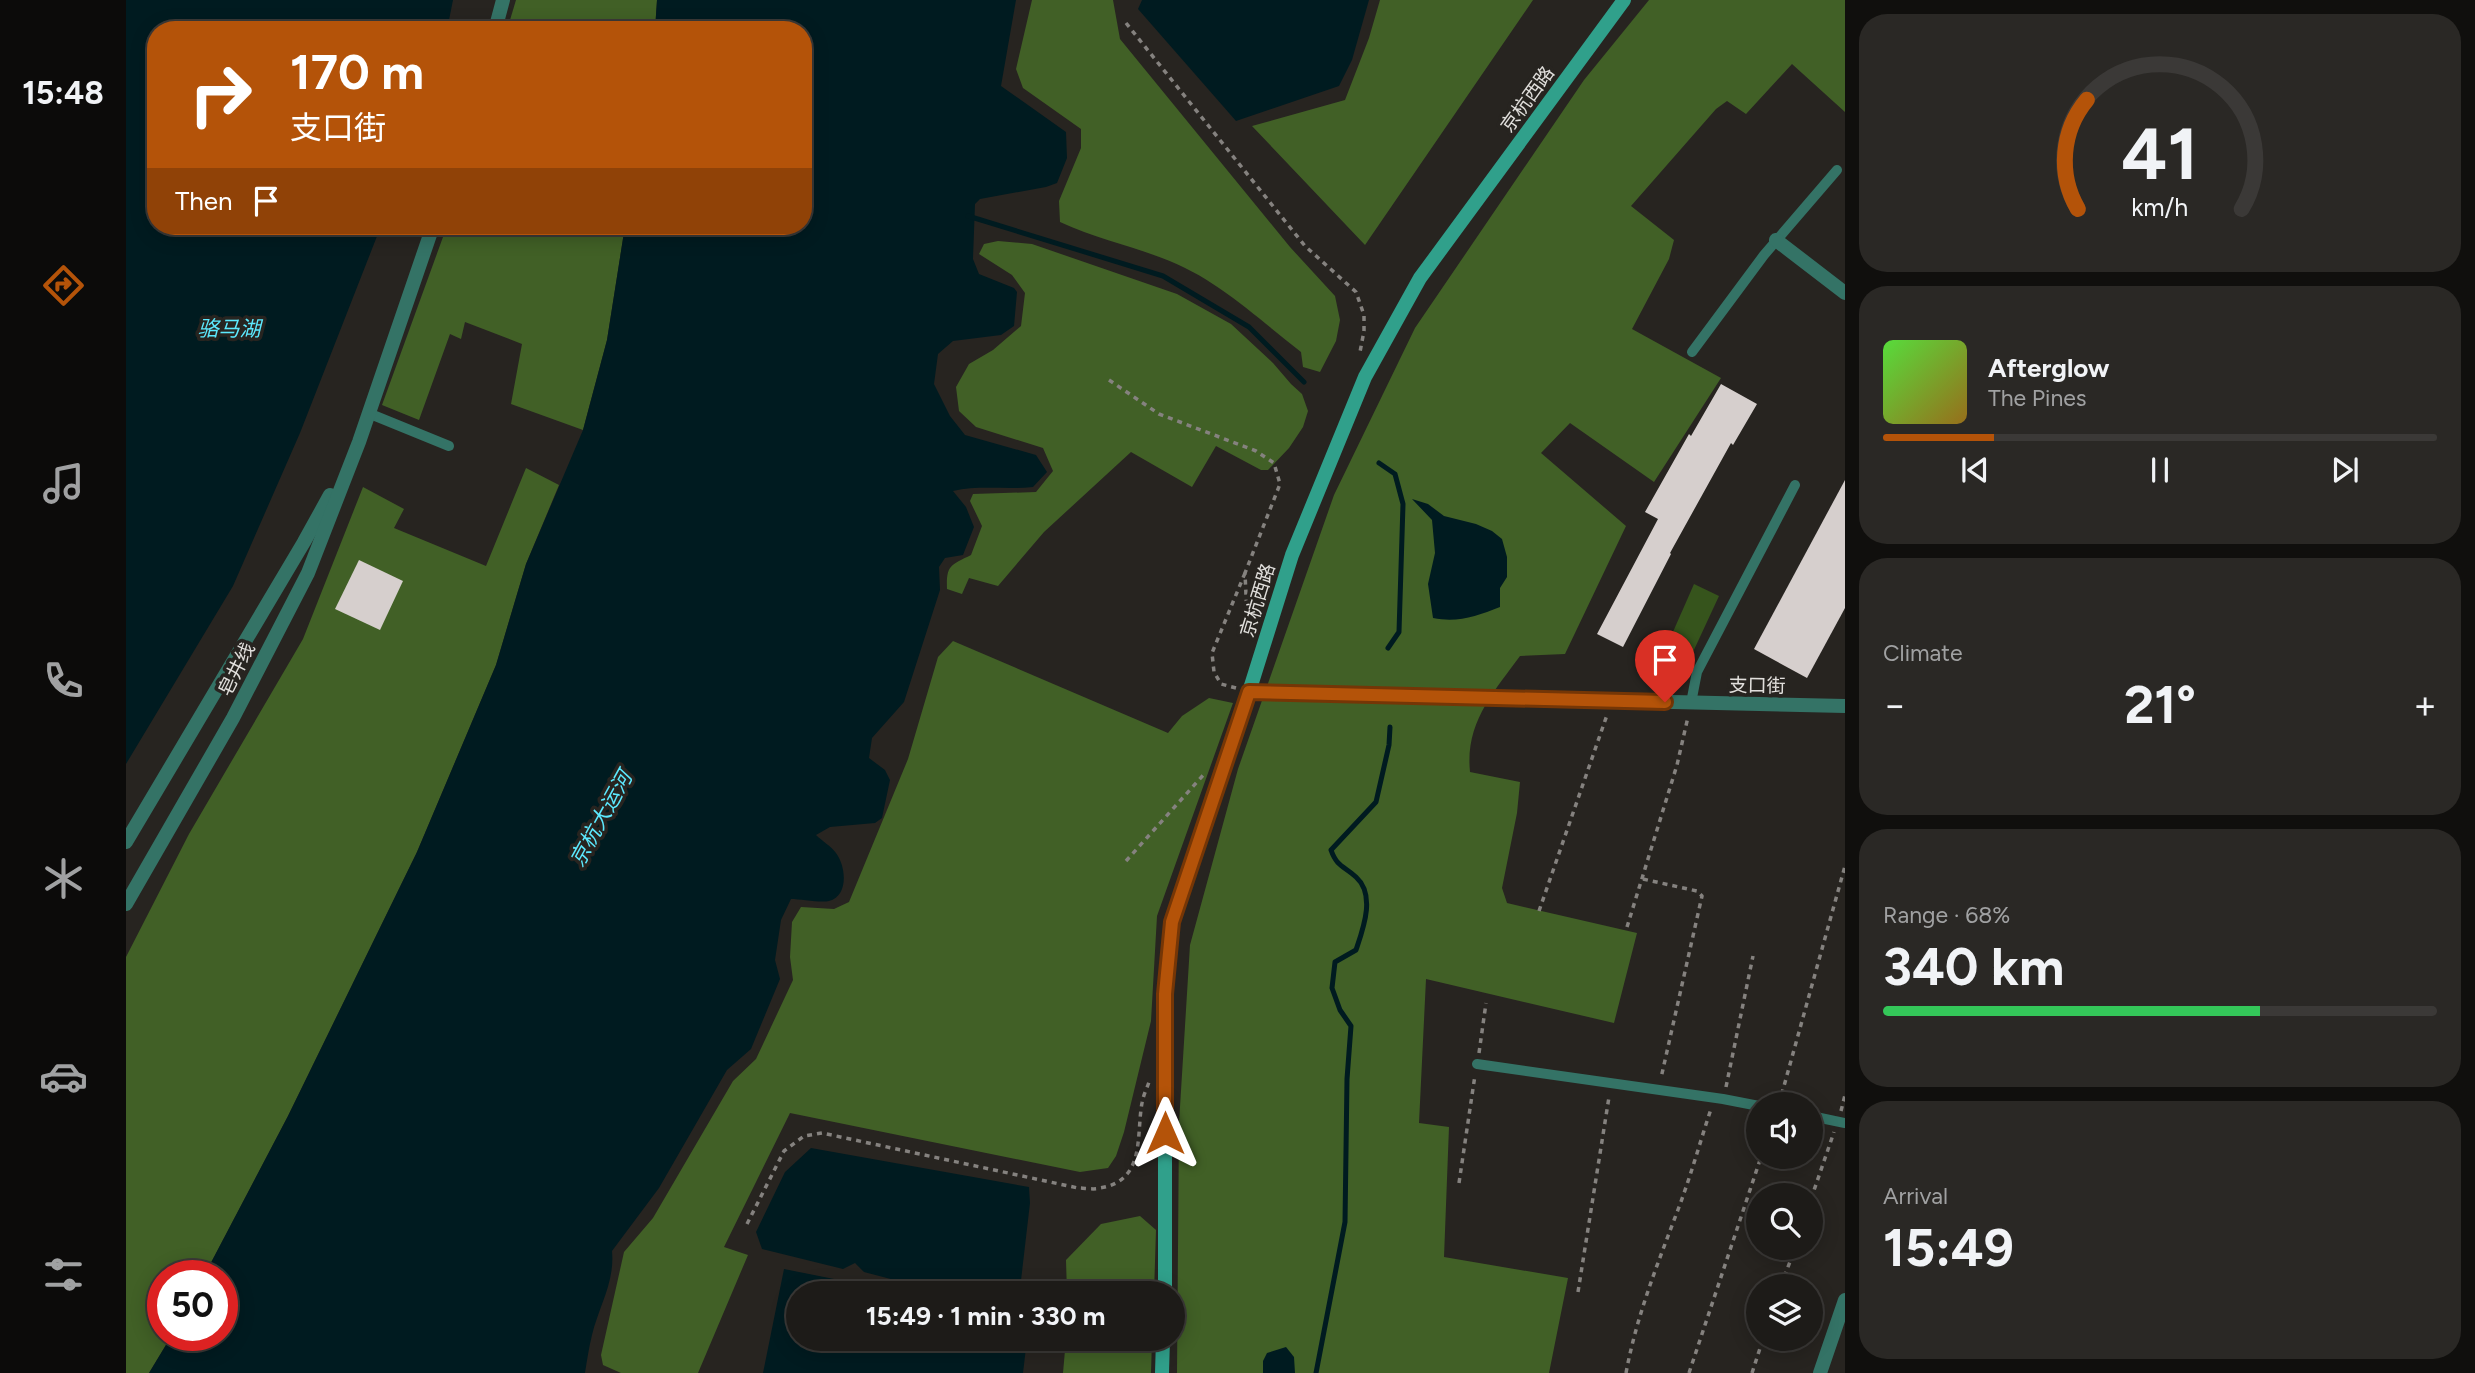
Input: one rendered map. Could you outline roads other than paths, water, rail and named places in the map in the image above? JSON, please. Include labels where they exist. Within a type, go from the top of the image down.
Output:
[{"type":"main road","name":"京杭西路","points":[[1165,1281],[1165,994],[1172,922],[1292,555],[1365,377],[1420,278],[1624,0]]},
{"type":"main road","points":[[1162,1373],[1163,1351]]},
{"type":"street","points":[[497,21],[503,0]]},
{"type":"street","name":"皂井线","points":[[126,904],[233,718],[308,573],[359,442],[430,235]]},
{"type":"street","points":[[1776,240],[1845,293]]},
{"type":"street","name":"皂井线","points":[[126,842],[304,542],[359,442]]},
{"type":"street","name":"支口街","points":[[1249,692],[1845,706]]},
{"type":"street","points":[[1820,1373],[1845,1300]]},
{"type":"lane","points":[[1692,352],[1776,240],[1837,170]]},
{"type":"lane","points":[[369,414],[449,446]]},
{"type":"lane","points":[[1691,703],[1698,672],[1795,485]]},
{"type":"lane","points":[[1477,1064],[1746,1104]]},
{"type":"lane","points":[[1823,1118],[1841,1122]]},
{"type":"water","name":"骆马湖","points":[[126,0],[453,0],[449,21],[147,21],[147,235],[377,235],[300,433],[233,586],[126,764]]},
{"type":"water","name":"京杭大运河","points":[[657,0],[1016,0],[1001,86],[1066,132],[1067,158],[1057,183],[980,199],[975,204],[973,259],[979,274],[1014,288],[1017,292],[1014,326],[1001,335],[953,341],[938,354],[934,384],[950,416],[965,435],[1036,455],[1047,472],[1033,487],[953,491],[966,507],[974,527],[963,555],[945,558],[939,567],[940,590],[904,702],[872,738],[869,758],[885,770],[890,780],[882,818],[875,823],[830,827],[816,835],[836,853],[842,865],[843,887],[835,898],[829,901],[791,899],[781,920],[775,960],[780,979],[751,1049],[727,1070],[659,1188],[612,1251],[609,1284],[592,1335],[585,1373],[149,1373],[162,1351],[238,1351],[238,1260],[212,1260],[288,1116],[417,852],[496,665],[526,564],[583,430],[607,340],[624,235],[812,235],[812,21],[656,21]]},
{"type":"water","points":[[1142,0],[1369,0],[1352,60],[1339,86],[1236,121],[1138,9]]},
{"type":"water","points":[[1412,499],[1428,504],[1444,516],[1492,531],[1502,539],[1507,557],[1507,577],[1500,588],[1500,607],[1459,619],[1433,618],[1428,584],[1435,553],[1432,520]]},
{"type":"water","points":[[811,1148],[1029,1187],[1030,1203],[1021,1281],[899,1281],[864,1272],[855,1263],[843,1269],[762,1249],[756,1232],[785,1172]]},
{"type":"water","points":[[784,1269],[844,1281],[786,1281],[786,1351],[1026,1351],[1023,1373],[763,1373]]},
{"type":"water","points":[[1286,1347],[1294,1357],[1295,1373],[1263,1373],[1263,1361],[1267,1353]]},
{"type":"waterway","points":[[968,216],[1163,276],[1249,327],[1304,382]]},
{"type":"waterway","points":[[1379,463],[1395,474],[1403,504],[1399,632],[1388,648]]},
{"type":"waterway","points":[[1316,1373],[1345,1222],[1347,1079],[1351,1026],[1340,1010],[1332,988],[1335,962],[1356,950],[1367,902],[1362,884],[1338,863],[1331,850],[1376,802],[1389,745],[1390,727]]}]
